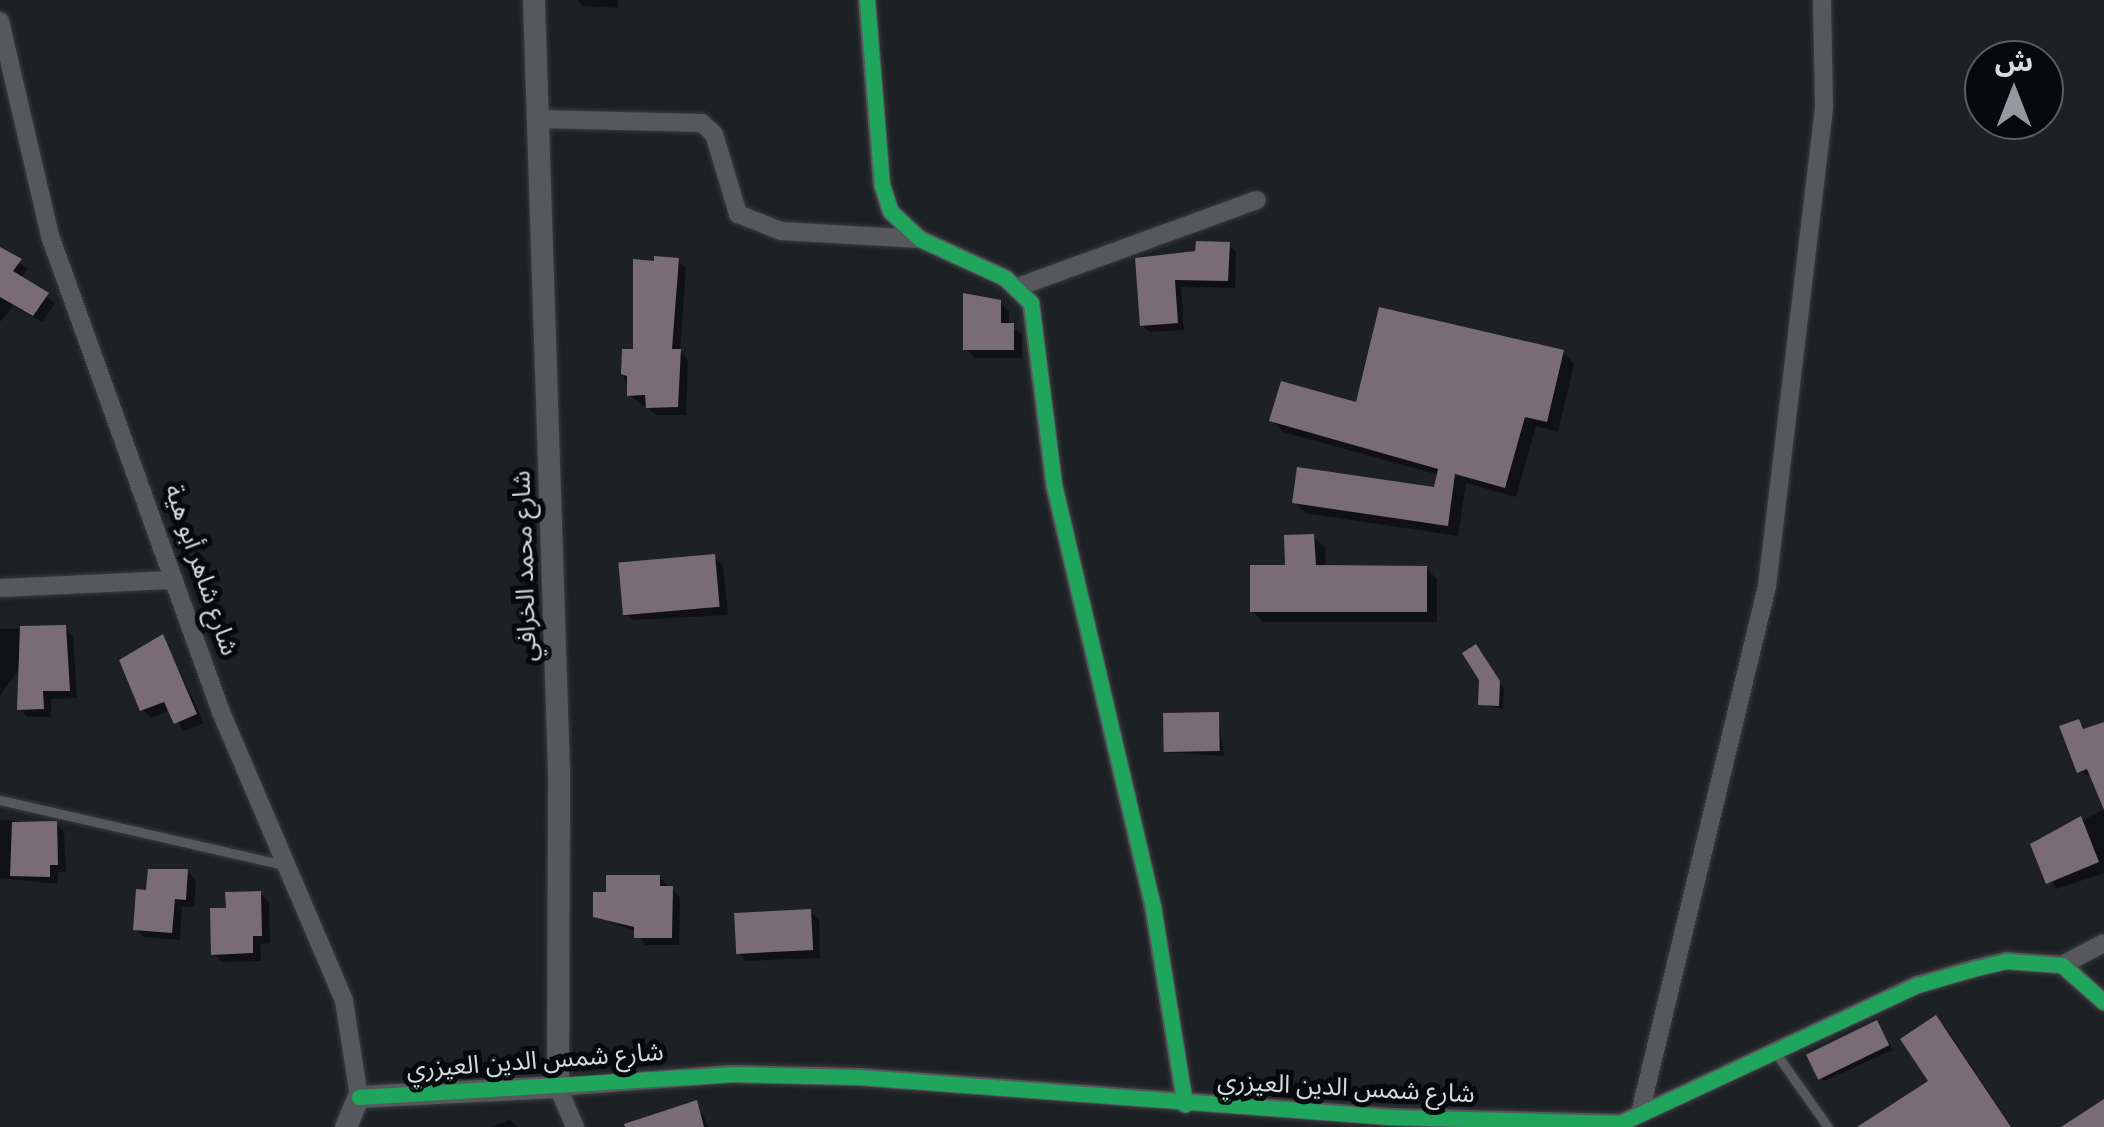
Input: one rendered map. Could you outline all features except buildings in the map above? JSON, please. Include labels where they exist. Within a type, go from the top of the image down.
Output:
[{"type":"street","name":"شارع محمد الخرافي","points":[[534,0],[558,771],[558,1087],[575,1127]]},
{"type":"street","points":[[867,0],[882,185],[891,212],[920,239],[1018,287],[1037,324],[1039,398],[1054,485],[1153,906],[1185,1104]]},
{"type":"street","points":[[1640,1113],[1768,586],[1824,107],[1822,0]]},
{"type":"street","name":"شارع شاهر أبو هية","points":[[0,21],[50,236],[149,499],[172,580],[284,865],[344,1001],[359,1097]]},
{"type":"street","points":[[539,119],[702,123],[714,134],[738,214],[781,231],[920,239]]},
{"type":"street","points":[[1018,287],[1258,200]]},
{"type":"street","points":[[0,588],[172,580]]},
{"type":"street","points":[[2104,943],[2062,965],[2104,1002]]},
{"type":"street","name":"شارع شمس الدين العيزري","points":[[359,1097],[731,1074],[840,1077],[1185,1104],[1622,1125],[1773,1050],[1932,981],[2007,961],[2062,965]]},
{"type":"street","points":[[346,1127],[359,1097]]},
{"type":"lane","points":[[0,800],[284,865]]},
{"type":"lane","points":[[1773,1050],[1828,1127]]},
{"type":"cycle path","points":[[867,0],[882,185],[891,212],[920,239],[1005,278],[1031,303],[1054,485],[1153,907],[1185,1104]]},
{"type":"cycle path","points":[[359,1097],[731,1074],[859,1077],[1391,1117],[1621,1123],[1917,985],[1976,968],[2007,961],[2062,965],[2104,1002]]}]
